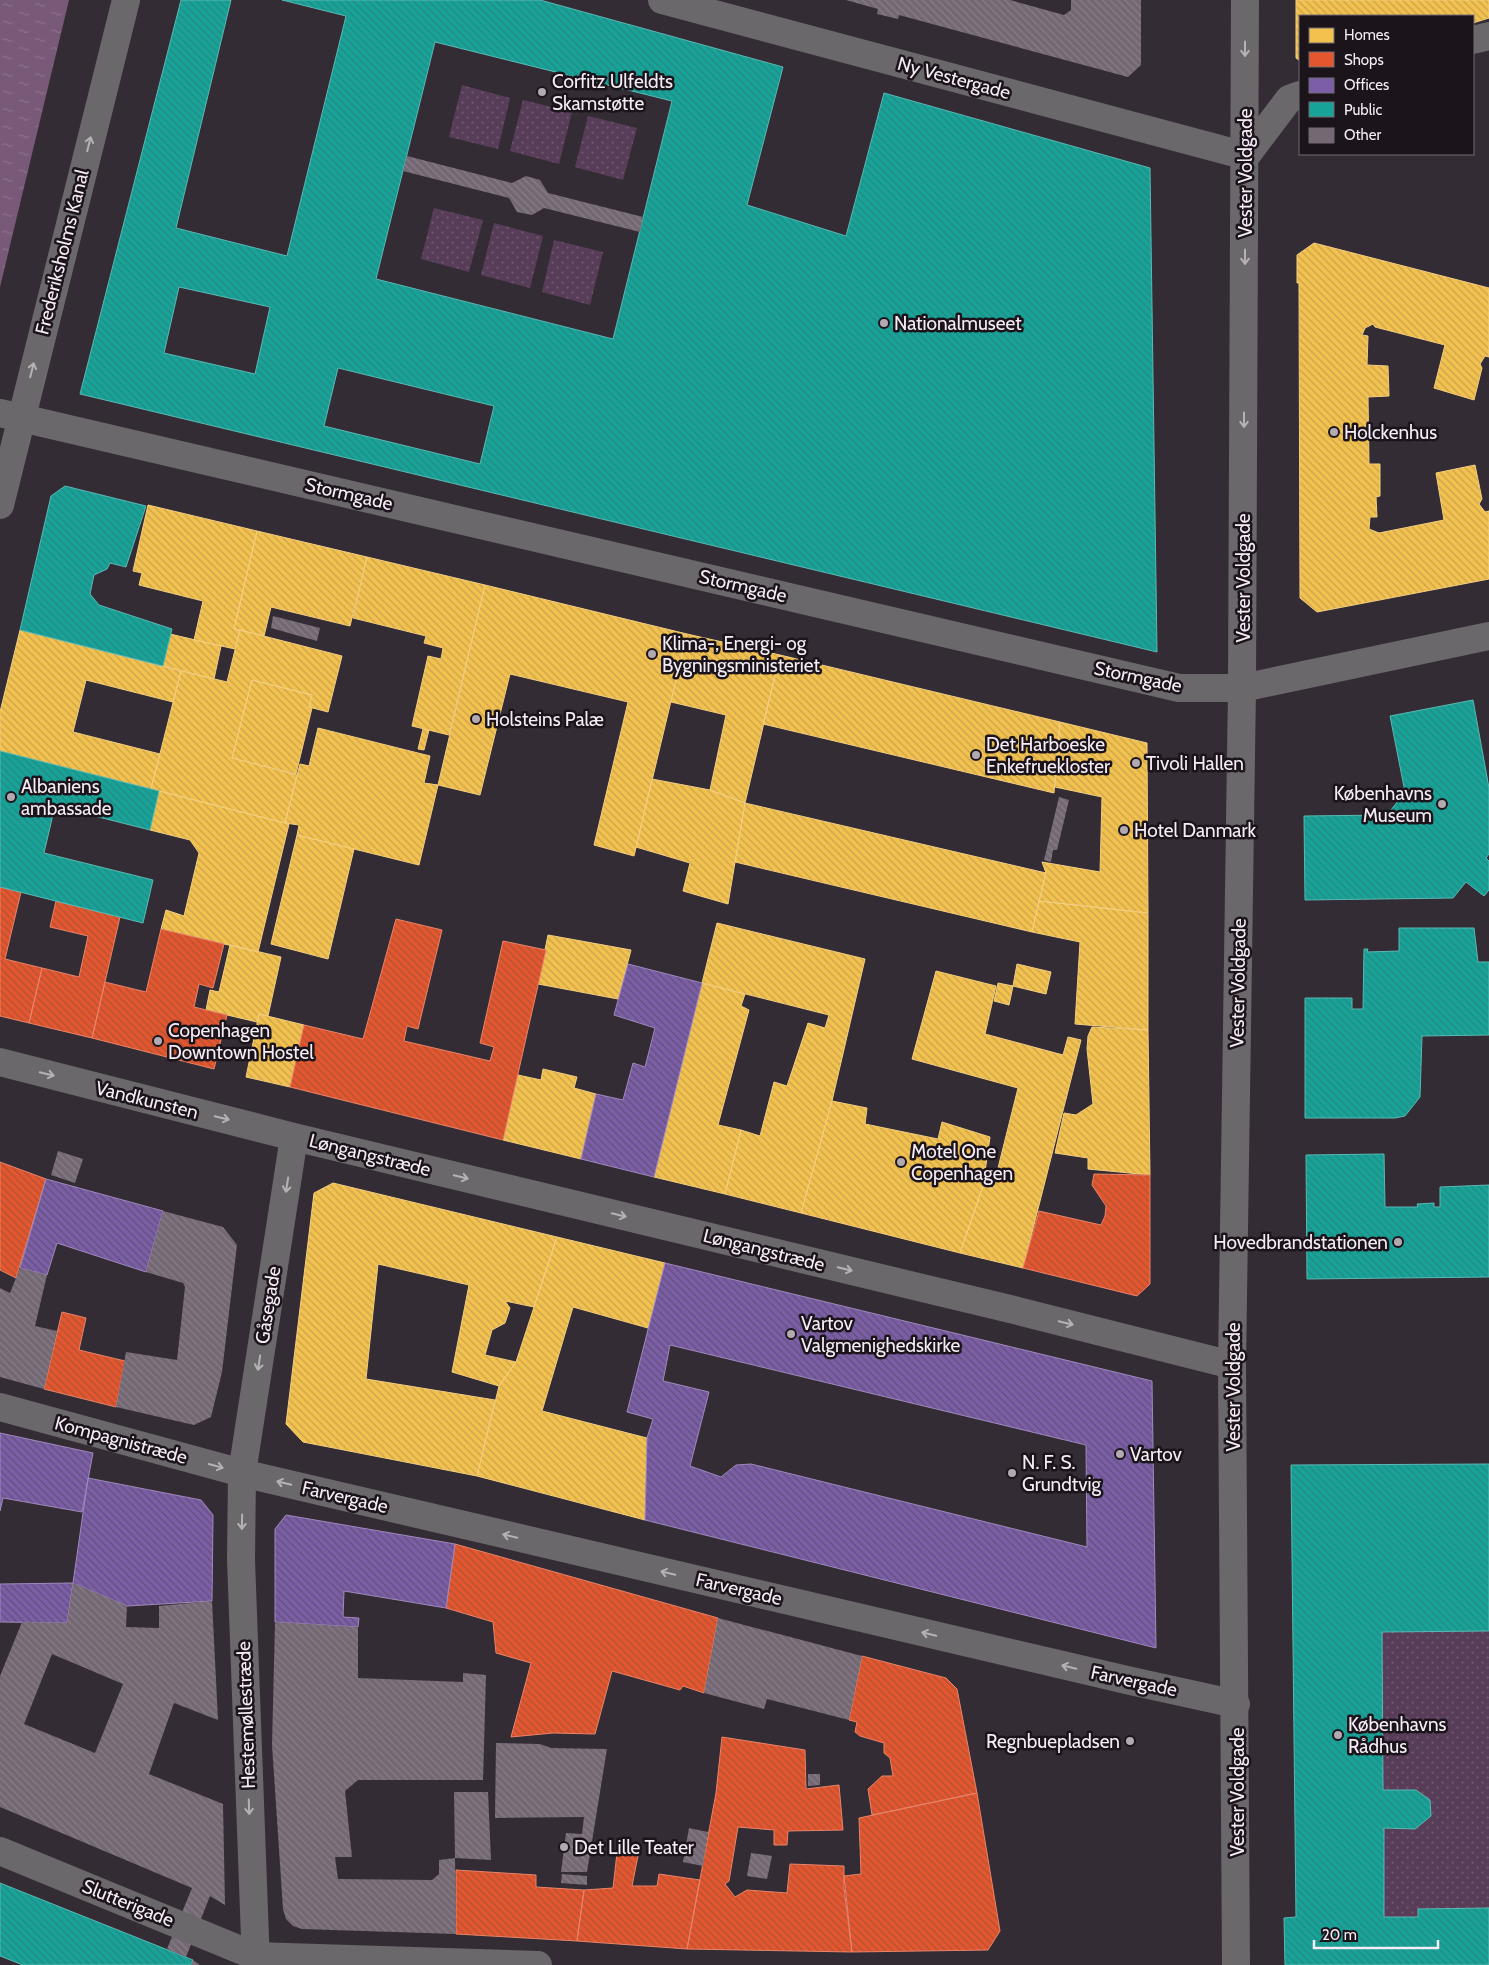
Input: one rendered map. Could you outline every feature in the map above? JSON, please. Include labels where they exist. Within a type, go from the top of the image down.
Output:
[{"type":"street","name":"Frederiksholms Kanal","points":[[0,505],[10,415],[126,0]]},
{"type":"street","name":"Ny Vestergade","points":[[662,0],[1246,156]]},
{"type":"street","name":"Vester Voldgade","points":[[1236,1965],[1236,1704],[1232,1365],[1242,688],[1246,156],[1245,0]]},
{"type":"street","points":[[1474,40],[1489,36]]},
{"type":"street","points":[[1246,156],[1288,99],[1299,95]]},
{"type":"street","name":"Stormgade","points":[[10,415],[1180,688],[1242,688],[1489,636]]},
{"type":"street","name":"Vandkunsten","points":[[0,1062],[294,1137]]},
{"type":"street","name":"Løngangstræde","points":[[294,1137],[1018,1311],[1232,1365]]},
{"type":"street","name":"Gåsegade","points":[[242,1473],[294,1137]]},
{"type":"street","name":"Kompagnistræde","points":[[0,1407],[242,1473]]},
{"type":"street","name":"Farvergade","points":[[242,1473],[1131,1682],[1236,1704]]},
{"type":"street","name":"Hestemøllestræde","points":[[242,1473],[242,1598],[255,1960]]},
{"type":"street","name":"Slutterigade","points":[[0,1851],[255,1960]]},
{"type":"street","points":[[255,1960],[538,1965]]},
{"type":"shaded area","points":[[462,85],[510,98],[498,149],[449,137]]},
{"type":"shaded area","points":[[523,100],[572,112],[559,164],[510,151]]},
{"type":"shaded area","points":[[588,116],[637,128],[623,180],[575,167]]},
{"type":"shaded area","points":[[434,208],[483,220],[469,272],[421,259]]},
{"type":"shaded area","points":[[494,223],[543,236],[530,288],[481,275]]},
{"type":"shaded area","points":[[554,240],[603,252],[590,305],[542,292]]},
{"type":"shaded area","points":[[1489,1631],[1489,1908],[1419,1909],[1418,1917],[1384,1917],[1384,1828],[1415,1829],[1416,1790],[1383,1790],[1382,1632]]},
{"type":"water","points":[[0,0],[69,0],[0,287]]},
{"type":"building: Homes","points":[[1296,0],[1489,0],[1489,18],[1474,23],[1474,15],[1299,15],[1299,60],[1296,58]]},
{"type":"building: Homes","name":"Holckenhus","points":[[1314,243],[1489,288],[1489,357],[1485,356],[1480,364],[1482,368],[1474,400],[1434,388],[1445,345],[1375,327],[1373,324],[1365,328],[1362,335],[1368,336],[1367,365],[1388,366],[1389,396],[1368,397],[1369,464],[1380,464],[1380,496],[1376,497],[1377,517],[1370,517],[1369,529],[1379,533],[1444,520],[1436,473],[1475,465],[1482,499],[1479,504],[1485,512],[1489,511],[1489,579],[1317,612],[1300,598],[1299,283],[1297,283],[1297,255]]},
{"type":"building: Homes","points":[[148,505],[257,531],[234,629],[240,630],[235,649],[194,640],[203,601],[139,585],[142,573],[133,571]]},
{"type":"building: Homes","points":[[257,531],[367,557],[350,626],[271,607],[264,636],[234,629]]},
{"type":"building: Homes","points":[[367,557],[485,585],[449,735],[412,726],[428,656],[441,659],[443,648],[424,643],[426,636],[353,618]]},
{"type":"building: Homes","name":"Holsteins Palæ","points":[[485,585],[687,634],[634,856],[594,845],[628,702],[510,674],[480,795],[438,785]]},
{"type":"building: Homes","points":[[20,630],[181,671],[173,702],[86,680],[73,732],[160,754],[151,789],[0,751],[0,712]]},
{"type":"building: Homes","points":[[240,630],[342,656],[328,712],[309,707],[312,695],[252,680],[232,758],[297,775],[285,823],[151,789],[181,671],[227,682]]},
{"type":"building: Homes","points":[[170,634],[221,646],[214,679],[163,666]]},
{"type":"building: Homes","points":[[687,634],[780,655],[745,803],[710,790],[726,715],[671,702]]},
{"type":"building: Homes","name":"Det Harboeske Enkefruekloster","points":[[780,655],[1060,722],[1054,793],[763,724]]},
{"type":"building: Homes","points":[[252,680],[312,695],[309,707],[312,708],[296,774],[232,758]]},
{"type":"building: Homes","name":"Hotel Danmark","points":[[1060,722],[1147,743],[1148,913],[1039,901],[1046,873],[1042,862],[1100,872],[1102,797],[1055,787]]},
{"type":"building: Homes","points":[[318,728],[430,756],[424,783],[438,785],[419,865],[297,835],[299,825],[285,823],[300,764],[309,766]]},
{"type":"building: Homes","points":[[423,729],[429,730],[424,750],[418,749]]},
{"type":"building: Homes","points":[[652,779],[710,790],[745,803],[728,904],[683,891],[690,863],[636,847]]},
{"type":"building: Homes","points":[[159,791],[289,824],[258,952],[161,929],[166,910],[184,916],[199,853],[190,840],[150,830]]},
{"type":"building: Homes","points":[[745,803],[1046,873],[1032,932],[735,862]]},
{"type":"building: Homes","points":[[297,835],[354,849],[328,959],[271,944]]},
{"type":"building: Homes","points":[[1039,901],[1148,913],[1148,1030],[1075,1024],[1080,942],[1032,932]]},
{"type":"building: Homes","points":[[717,923],[865,959],[832,1101],[801,1213],[725,1194],[741,1130],[760,1136],[774,1082],[787,1086],[808,1023],[825,1028],[829,1015],[702,983]]},
{"type":"building: Homes","points":[[548,935],[631,950],[618,999],[538,984]]},
{"type":"building: Homes","points":[[230,945],[281,957],[268,1016],[259,1014],[257,1022],[206,1010],[210,990],[219,992]]},
{"type":"building: Homes","points":[[1017,964],[1051,972],[1046,994],[1013,986]]},
{"type":"building: Homes","points":[[936,971],[996,986],[985,1034],[1063,1055],[1068,1037],[1081,1040],[1023,1268],[960,1253],[983,1186],[993,1188],[1018,1088],[912,1059]]},
{"type":"building: Homes","points":[[702,983],[745,994],[741,1006],[749,1010],[718,1125],[741,1130],[725,1194],[654,1177]]},
{"type":"building: Homes","points":[[998,983],[1013,986],[1009,1005],[994,1001]]},
{"type":"building: Homes","points":[[259,1014],[304,1025],[290,1087],[246,1077]]},
{"type":"building: Homes","points":[[1092,1027],[1148,1030],[1150,1175],[1088,1169],[1088,1158],[1055,1153],[1064,1113],[1076,1115],[1093,1104],[1087,1049],[1088,1036]]},
{"type":"building: Homes","points":[[543,1069],[577,1077],[574,1088],[596,1094],[581,1159],[503,1140],[518,1075],[541,1080]]},
{"type":"building: Homes","name":"Motel One Copenhagen","points":[[832,1101],[867,1108],[865,1124],[938,1139],[942,1122],[990,1137],[983,1186],[960,1253],[801,1213]]},
{"type":"building: Homes","points":[[333,1183],[557,1237],[534,1307],[505,1301],[510,1308],[505,1323],[492,1330],[485,1355],[516,1362],[499,1386],[452,1372],[469,1285],[378,1264],[366,1379],[495,1400],[477,1476],[303,1442],[286,1424],[314,1193]]},
{"type":"building: Homes","points":[[557,1237],[665,1263],[648,1328],[573,1307],[542,1411],[647,1438],[645,1520],[477,1476],[499,1386],[516,1362]]},
{"type":"building: Shops","points":[[0,887],[21,892],[5,959],[42,968],[29,1023],[0,1016]]},
{"type":"building: Shops","points":[[56,901],[120,917],[92,1038],[29,1023],[42,968],[79,977],[88,936],[50,927]]},
{"type":"building: Shops","points":[[396,919],[442,930],[418,1029],[407,1026],[404,1041],[490,1061],[494,1047],[480,1043],[503,941],[546,950],[503,1140],[290,1087],[304,1025],[363,1039]]},
{"type":"building: Shops","points":[[161,929],[224,944],[213,988],[199,984],[194,1007],[227,1015],[214,1069],[92,1038],[105,982],[146,992]]},
{"type":"building: Shops","points":[[0,1162],[46,1179],[16,1278],[0,1270]]},
{"type":"building: Shops","points":[[1094,1174],[1150,1175],[1150,1284],[1137,1296],[1023,1268],[1039,1211],[1101,1225],[1105,1216],[1106,1206],[1092,1185]]},
{"type":"building: Shops","points":[[62,1312],[86,1318],[79,1350],[125,1361],[116,1407],[44,1389]]},
{"type":"building: Shops","points":[[455,1544],[718,1618],[704,1693],[683,1686],[680,1690],[612,1671],[595,1734],[553,1733],[511,1737],[531,1663],[496,1653],[493,1622],[446,1608]]},
{"type":"building: Shops","points":[[862,1656],[946,1678],[957,1689],[977,1793],[872,1815],[868,1789],[882,1776],[893,1776],[890,1758],[884,1753],[884,1743],[860,1736],[855,1732],[857,1722],[849,1720]]},
{"type":"building: Shops","points":[[722,1737],[805,1750],[806,1789],[839,1785],[843,1830],[788,1831],[787,1845],[774,1845],[774,1830],[738,1827],[729,1881],[725,1884],[735,1897],[747,1890],[787,1893],[790,1864],[844,1866],[844,1888],[852,1952],[687,1949],[716,1793]]},
{"type":"building: Shops","points":[[977,1793],[1000,1931],[988,1950],[852,1952],[844,1876],[861,1874],[859,1818]]},
{"type":"building: Shops","points":[[617,1853],[638,1856],[632,1886],[657,1886],[659,1874],[700,1880],[687,1949],[577,1941],[584,1890],[613,1888]]},
{"type":"building: Shops","points":[[456,1870],[536,1875],[536,1887],[584,1890],[577,1941],[456,1934]]},
{"type":"building: Offices","points":[[628,964],[702,983],[654,1177],[581,1159],[596,1094],[623,1100],[633,1063],[645,1067],[655,1028],[614,1015]]},
{"type":"building: Offices","points":[[46,1179],[163,1211],[146,1272],[57,1243],[47,1275],[20,1268]]},
{"type":"building: Offices","name":"Vartov","points":[[665,1263],[1152,1381],[1156,1648],[645,1520],[647,1438],[653,1419],[627,1412]],"holes":[[[670,1345],[1086,1445],[1087,1547],[751,1464],[736,1465],[721,1477],[690,1466],[709,1392],[663,1381]]]},
{"type":"building: Offices","points":[[0,1433],[93,1453],[82,1512],[3,1498],[0,1511]]},
{"type":"building: Offices","points":[[88,1478],[201,1500],[213,1515],[212,1601],[127,1606],[73,1583]]},
{"type":"building: Offices","points":[[286,1515],[455,1544],[446,1608],[344,1591],[343,1617],[359,1618],[358,1627],[275,1622],[275,1529]]},
{"type":"building: Offices","points":[[73,1583],[67,1623],[0,1622],[0,1584]]},
{"type":"building: Public","name":"Nationalmuseet","points":[[181,0],[231,0],[176,228],[287,256],[346,16],[282,0],[540,0],[783,67],[747,205],[846,236],[884,93],[1150,168],[1157,652],[80,394]],"holes":[[[435,42],[672,101],[613,339],[376,279]],[[179,287],[270,307],[255,374],[164,353]],[[338,368],[494,406],[480,464],[324,426]]]},
{"type":"building: Public","points":[[65,486],[146,506],[126,567],[110,563],[107,569],[94,575],[90,594],[99,605],[172,629],[163,666],[20,630],[51,496]]},
{"type":"building: Public","name":"Københavns Museum","points":[[1473,700],[1489,788],[1489,854],[1486,858],[1489,861],[1489,890],[1484,896],[1466,882],[1453,898],[1305,900],[1304,816],[1387,815],[1405,792],[1390,716]]},
{"type":"building: Public","points":[[0,751],[159,791],[150,830],[55,806],[44,853],[153,880],[143,923],[0,887]]},
{"type":"building: Public","points":[[1399,928],[1474,928],[1478,962],[1489,962],[1489,1035],[1422,1036],[1420,1097],[1405,1116],[1395,1118],[1305,1118],[1305,998],[1352,998],[1352,1009],[1363,1009],[1364,949],[1368,949],[1367,952],[1399,951]]},
{"type":"building: Public","name":"Hovedbrandstationen","points":[[1384,1154],[1385,1207],[1418,1207],[1417,1204],[1434,1203],[1434,1207],[1440,1207],[1440,1187],[1489,1185],[1489,1277],[1307,1279],[1306,1155]]},
{"type":"building: Public","name":"Københavns Rådhus","points":[[1489,1464],[1489,1631],[1382,1632],[1383,1790],[1416,1790],[1430,1800],[1431,1816],[1415,1829],[1384,1828],[1384,1917],[1418,1917],[1418,1909],[1489,1908],[1489,1965],[1285,1965],[1284,1918],[1296,1917],[1291,1465]]},
{"type":"building: Public","points":[[0,1883],[193,1960],[191,1965],[23,1965],[0,1956]]},
{"type":"building: Other","points":[[846,0],[1010,0],[1064,15],[1071,10],[1071,0],[1141,0],[1141,65],[1128,77],[899,15],[898,19],[877,14],[878,9]]},
{"type":"building: Other","points":[[407,156],[512,183],[526,176],[540,180],[548,193],[643,217],[640,232],[544,208],[532,215],[517,212],[509,198],[403,171]]},
{"type":"building: Other","points":[[273,616],[320,628],[317,641],[271,628]]},
{"type":"building: Other","points":[[1059,797],[1069,800],[1057,850],[1053,850],[1051,862],[1044,860]]},
{"type":"building: Other","points":[[58,1151],[83,1159],[75,1183],[51,1175]]},
{"type":"building: Other","points":[[163,1211],[223,1227],[237,1245],[222,1372],[211,1417],[194,1425],[116,1407],[126,1352],[177,1360],[185,1287],[183,1283],[146,1272]]},
{"type":"building: Other","points":[[20,1268],[47,1275],[35,1326],[57,1331],[44,1389],[0,1377],[0,1288],[10,1293]]},
{"type":"building: Other","points":[[73,1583],[127,1606],[126,1627],[159,1628],[159,1606],[212,1601],[218,1720],[174,1703],[149,1774],[223,1804],[225,1905],[210,1896],[186,1957],[167,1949],[192,1888],[0,1807],[0,1676],[22,1622],[67,1623]],"holes":[[[52,1654],[123,1684],[95,1753],[24,1724]]]},
{"type":"building: Other","points":[[718,1618],[862,1656],[849,1720],[767,1699],[764,1709],[704,1693]]},
{"type":"building: Other","points":[[275,1622],[358,1627],[358,1678],[463,1682],[463,1673],[486,1675],[483,1780],[358,1780],[345,1791],[352,1857],[335,1857],[338,1879],[432,1880],[439,1874],[439,1860],[455,1858],[456,1934],[302,1929],[293,1926],[286,1919],[283,1909],[272,1745]]},
{"type":"building: Other","points":[[496,1743],[540,1744],[551,1748],[607,1749],[587,1872],[561,1872],[566,1833],[582,1834],[584,1817],[495,1818]]},
{"type":"building: Other","points":[[808,1774],[820,1774],[820,1785],[808,1786]]},
{"type":"building: Other","points":[[454,1792],[488,1792],[491,1860],[455,1858]]},
{"type":"building: Other","points":[[689,1828],[708,1832],[703,1866],[683,1862]]},
{"type":"building: Other","points":[[751,1853],[772,1856],[767,1879],[747,1876]]},
{"type":"building: Other","points":[[562,1874],[587,1876],[587,1885],[561,1883]]},
{"type":"building: Other","points":[[193,1960],[200,1965],[191,1965]]},
{"type":"place","name":"Corfitz Ulfeldts Skamstøtte","points":[[542,92]]},
{"type":"place","name":"Nationalmuseet","points":[[884,323]]},
{"type":"place","name":"Holckenhus","points":[[1334,432]]},
{"type":"place","name":"Klima-, Energi- og Bygningsministeriet","points":[[652,654]]},
{"type":"place","name":"Holsteins Palæ","points":[[476,719]]},
{"type":"place","name":"Det Harboeske Enkefruekloster","points":[[976,755]]},
{"type":"place","name":"Tivoli Hallen","points":[[1136,763]]},
{"type":"place","name":"Albaniens ambassade","points":[[11,797]]},
{"type":"place","name":"Københavns Museum","points":[[1442,804]]},
{"type":"place","name":"Hotel Danmark","points":[[1124,830]]},
{"type":"place","name":"Copenhagen Downtown Hostel","points":[[158,1041]]},
{"type":"place","name":"Motel One Copenhagen","points":[[901,1162]]},
{"type":"place","name":"Hovedbrandstationen","points":[[1398,1242]]},
{"type":"place","name":"Vartov Valgmenighedskirke","points":[[791,1334]]},
{"type":"place","name":"Vartov","points":[[1120,1454]]},
{"type":"place","name":"N. F. S. Grundtvig","points":[[1012,1473]]},
{"type":"place","name":"Københavns Rådhus","points":[[1338,1735]]},
{"type":"place","name":"Regnbuepladsen","points":[[1130,1741]]},
{"type":"place","name":"Det Lille Teater","points":[[564,1847]]}]
